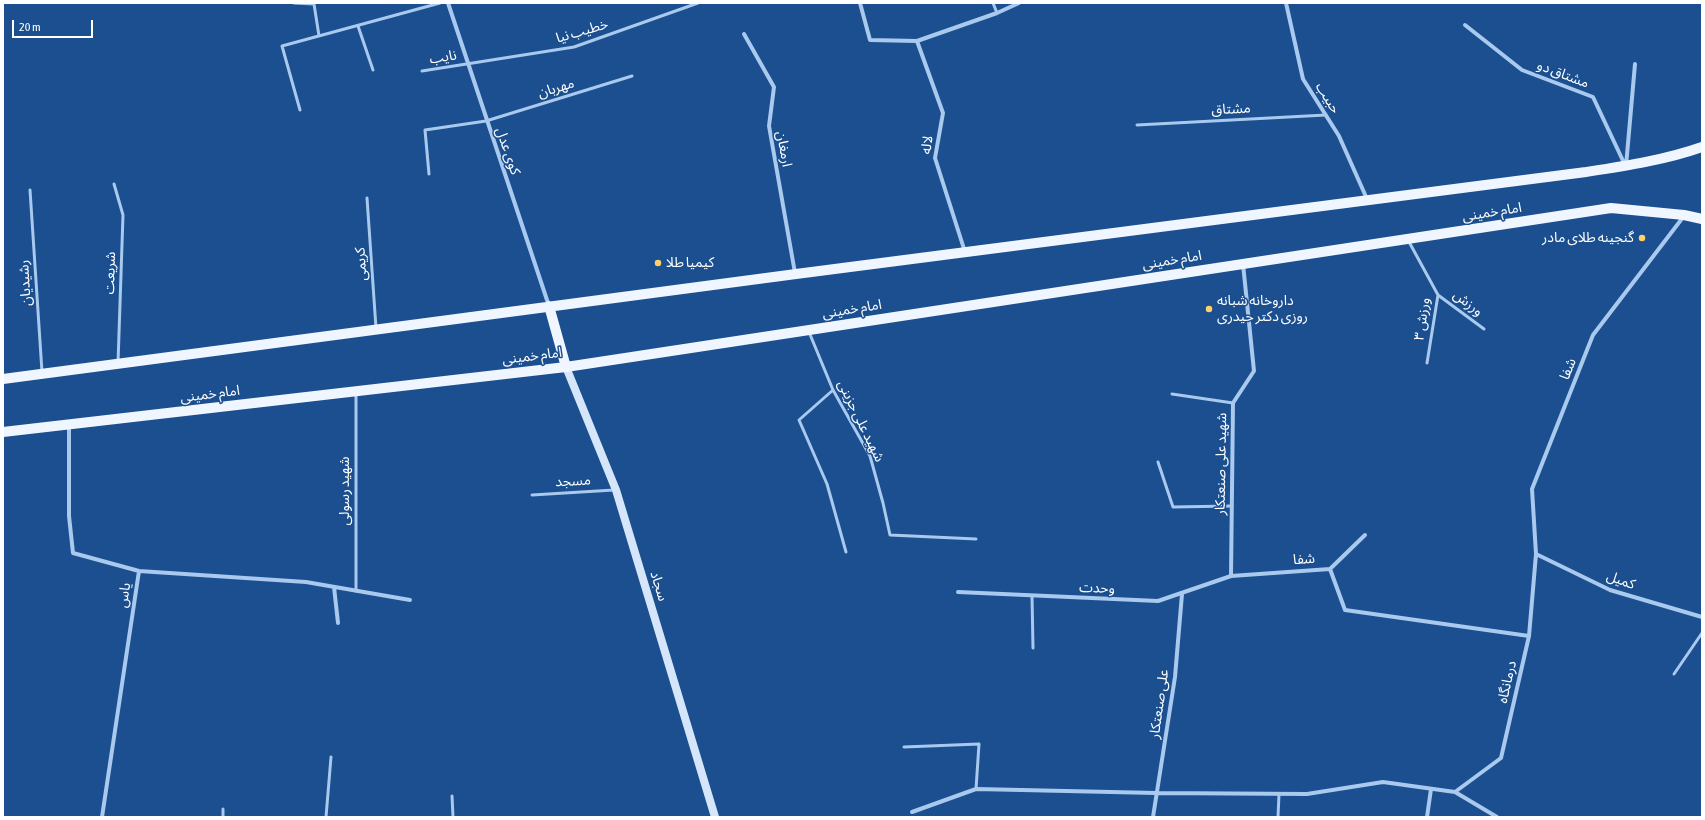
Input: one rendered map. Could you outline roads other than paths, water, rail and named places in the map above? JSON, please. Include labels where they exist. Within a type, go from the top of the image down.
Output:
[{"type":"main road","name":"امام خمینی","points":[[3,379],[549,306],[1626,166],[1683,153],[1702,147]]},
{"type":"main road","name":"امام خمینی","points":[[3,432],[566,366],[1611,208],[1684,215],[1702,219]]},
{"type":"main road","points":[[549,306],[566,366]]},
{"type":"street","name":"کوی عدل","points":[[448,3],[486,121],[549,306]]},
{"type":"street","points":[[860,3],[870,40],[918,41],[996,13],[1019,3]]},
{"type":"street","name":"حبیب","points":[[1286,3],[1303,79],[1339,136],[1367,199]]},
{"type":"street","name":"مشتاق دو","points":[[1465,25],[1522,70],[1593,97],[1626,166]]},
{"type":"street","name":"ارمغان","points":[[744,34],[774,87],[768,126],[796,274]]},
{"type":"street","name":"لاله","points":[[918,41],[943,113],[935,158],[965,252]]},
{"type":"street","points":[[1626,166],[1635,64]]},
{"type":"street","name":"شفا","points":[[1536,554],[1532,489],[1594,335],[1684,215]]},
{"type":"street","name":"شهید علی صنعتکار","points":[[1231,576],[1233,403],[1254,371],[1243,264]]},
{"type":"street","name":"سجاد","points":[[566,366],[616,490],[715,817]]},
{"type":"street","name":"یاس","points":[[69,424],[69,516],[73,553],[139,571],[102,817]]},
{"type":"street","name":"شفا","points":[[1231,576],[1330,569],[1365,535]]},
{"type":"street","name":"کمیل","points":[[1536,554],[1610,590],[1702,617]]},
{"type":"street","name":"درمانگاه","points":[[1454,792],[1501,758],[1529,636],[1536,554]]},
{"type":"street","points":[[1330,569],[1345,610],[1529,636]]},
{"type":"street","points":[[139,571],[306,582],[410,600]]},
{"type":"street","name":"وحدت","points":[[958,592],[1158,601],[1231,576]]},
{"type":"street","points":[[334,587],[338,623]]},
{"type":"street","name":"علی صنعتکار","points":[[1153,817],[1175,677],[1182,594]]},
{"type":"street","points":[[912,812],[976,789],[1156,793],[1307,794],[1383,782],[1454,792],[1497,817]]},
{"type":"street","points":[[1427,817],[1431,789]]},
{"type":"lane","points":[[294,3],[314,4],[319,36]]},
{"type":"lane","points":[[300,110],[282,46],[440,3]]},
{"type":"lane","name":"خطیب نیا","points":[[468,64],[574,47],[698,3]]},
{"type":"lane","points":[[994,3],[996,13]]},
{"type":"lane","points":[[358,26],[373,70]]},
{"type":"lane","name":"نایب","points":[[422,71],[468,64]]},
{"type":"lane","name":"مهربان","points":[[429,174],[425,130],[486,121],[632,76]]},
{"type":"lane","name":"مشتاق","points":[[1137,125],[1326,115]]},
{"type":"lane","name":"شریعت","points":[[114,184],[123,215],[118,364]]},
{"type":"lane","name":"رشیدیان","points":[[30,190],[42,374]]},
{"type":"lane","name":"کریمی","points":[[367,198],[376,329]]},
{"type":"lane","name":"ورزش ۳","points":[[1407,239],[1438,295],[1427,363]]},
{"type":"lane","name":"ورزش","points":[[1438,295],[1484,329]]},
{"type":"lane","name":"شهید علی جزینی","points":[[808,330],[833,390],[870,456],[890,535],[976,539]]},
{"type":"lane","points":[[833,390],[799,420],[826,484],[846,552]]},
{"type":"lane","name":"شهید رسولی","points":[[356,391],[356,591]]},
{"type":"lane","points":[[1172,394],[1233,403]]},
{"type":"lane","points":[[1158,462],[1173,507],[1231,506]]},
{"type":"lane","name":"مسجد","points":[[532,495],[616,490]]},
{"type":"lane","points":[[1032,596],[1033,648]]},
{"type":"lane","points":[[1674,674],[1702,633]]},
{"type":"lane","points":[[904,747],[979,744],[976,789]]},
{"type":"lane","points":[[326,817],[331,757]]},
{"type":"lane","points":[[1278,817],[1279,794]]},
{"type":"lane","points":[[452,796],[453,817]]},
{"type":"lane","points":[[223,809],[223,817]]},
{"type":"place","name":"گنجینه طلای مادر","points":[[1642,238]]},
{"type":"place","name":"کیمیا طلا","points":[[658,263]]},
{"type":"place","name":"داروخانه شبانه روزی دکتر حیدری","points":[[1209,309]]}]
